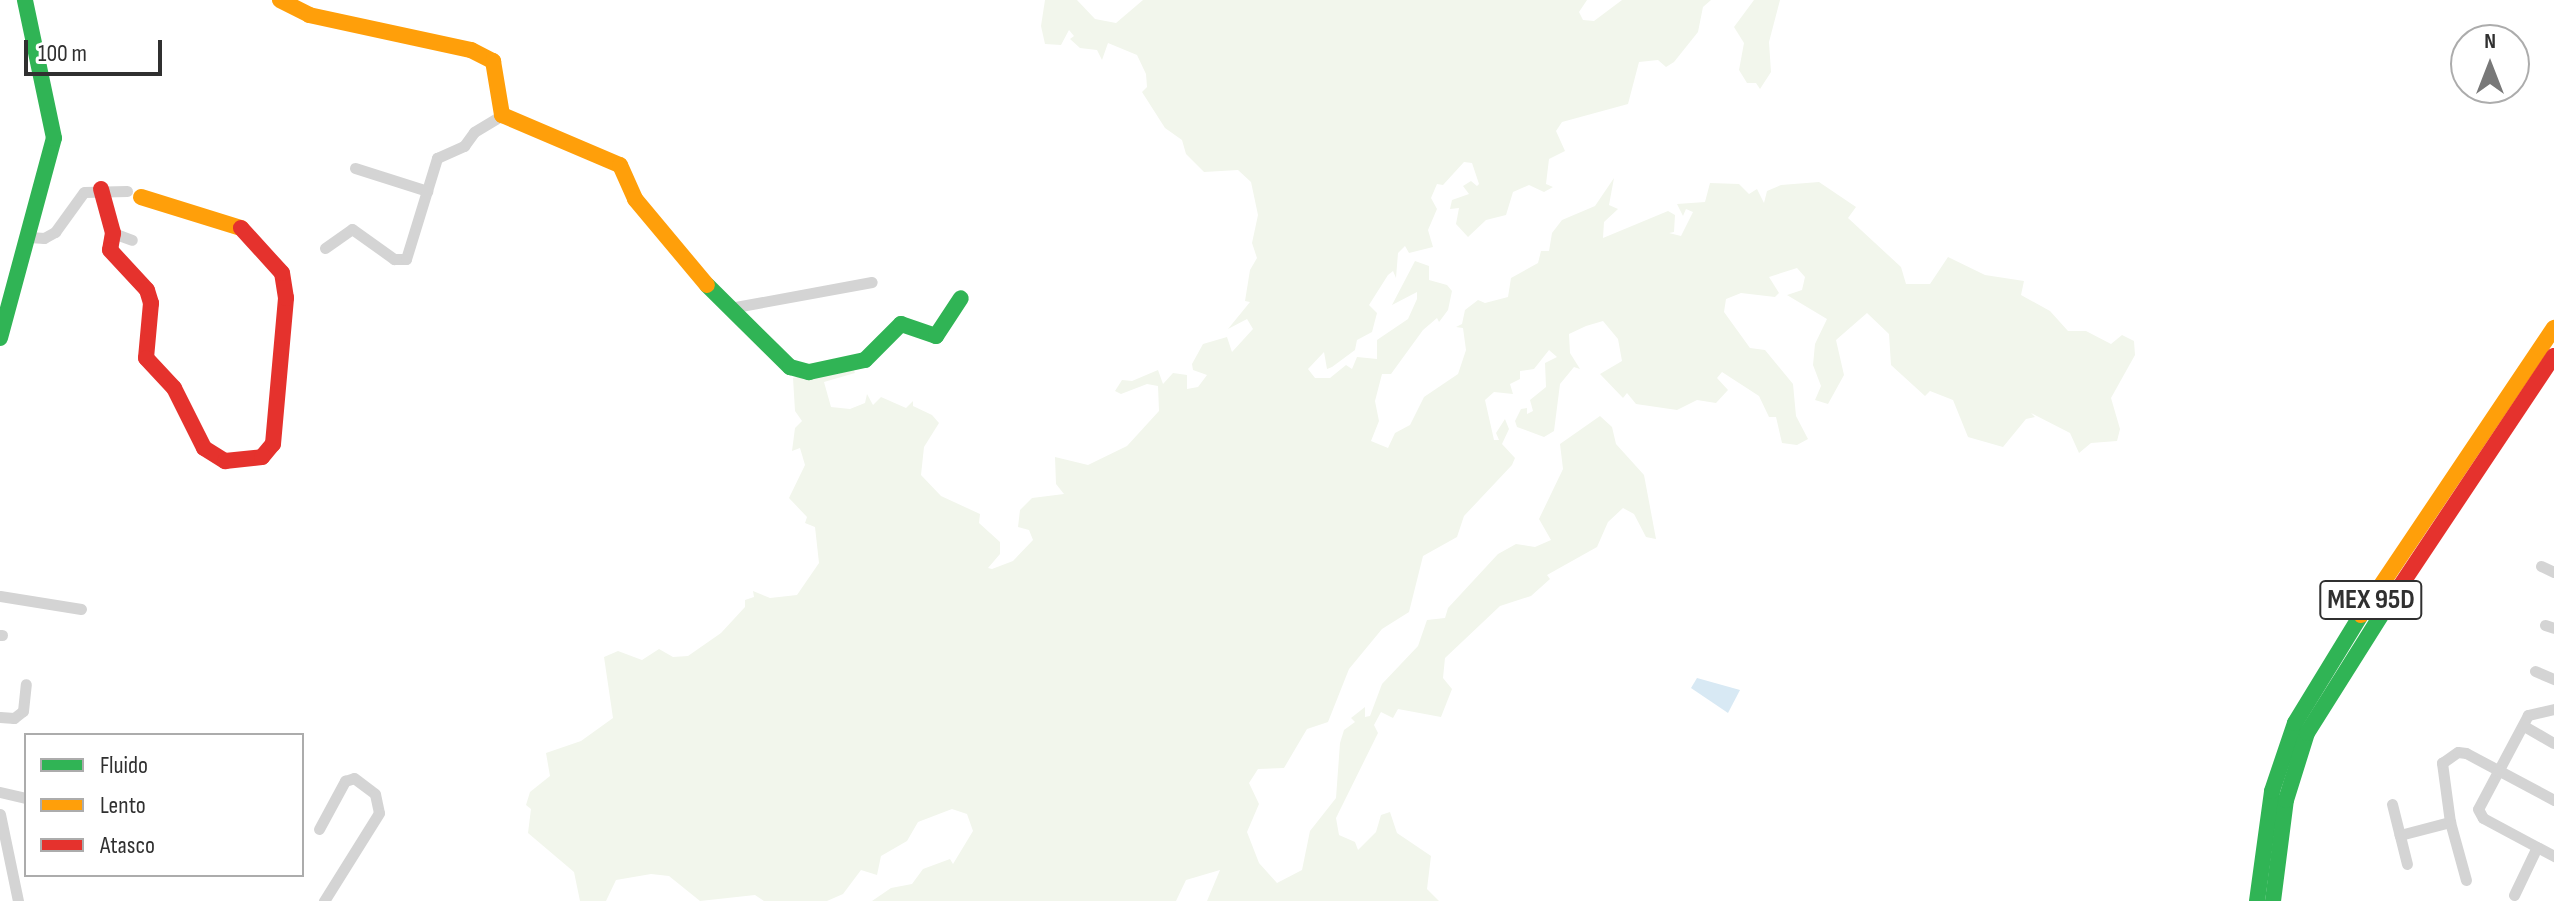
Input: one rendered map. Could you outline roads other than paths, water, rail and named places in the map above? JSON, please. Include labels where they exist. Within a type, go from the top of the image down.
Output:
[{"type":"main road","points":[[0,338],[54,138],[25,0]]},
{"type":"main road","points":[[280,0],[309,15],[471,50],[493,61],[502,115],[620,165],[635,199],[730,308],[790,367],[809,372],[865,360],[901,324],[936,336],[961,298]]},
{"type":"main road","points":[[101,189],[113,233],[110,250],[147,290],[151,303],[146,358],[174,388],[204,448],[225,461],[262,457],[273,444],[286,298],[282,273],[245,229],[134,194]]},
{"type":"main road","name":"MEX 95D","points":[[2257,901],[2272,791],[2295,723],[2400,552],[2554,328]]},
{"type":"main road","name":"MEX 95D","points":[[2273,901],[2286,800],[2307,733],[2469,477],[2554,356]]},
{"type":"street","points":[[325,248],[352,229],[394,259],[406,259],[437,158],[464,146],[474,132],[502,115]]},
{"type":"street","points":[[355,168],[427,191]]},
{"type":"street","points":[[29,237],[50,235],[78,195],[101,189],[134,194]]},
{"type":"street","points":[[113,233],[132,240]]},
{"type":"street","points":[[730,308],[872,282]]},
{"type":"street","points":[[2541,566],[2554,572]]},
{"type":"street","points":[[0,596],[81,609]]},
{"type":"street","points":[[2535,671],[2554,679]]},
{"type":"street","points":[[0,717],[14,718],[23,711],[26,684]]},
{"type":"street","points":[[2554,709],[2528,715],[2480,802],[2480,814],[2554,856]]},
{"type":"street","points":[[2524,726],[2554,743]]},
{"type":"street","points":[[2466,880],[2450,822],[2442,763],[2462,752],[2554,800]]},
{"type":"street","points":[[319,829],[345,781],[354,778],[375,794],[379,813],[324,901]]},
{"type":"street","points":[[0,792],[24,798]]},
{"type":"street","points":[[2392,804],[2407,864]]},
{"type":"street","points":[[0,814],[18,901]]},
{"type":"street","points":[[2400,835],[2450,822]]},
{"type":"street","points":[[2514,895],[2537,847]]},
{"type":"water","points":[[1697,678],[1740,690],[1728,713],[1691,688]]}]
